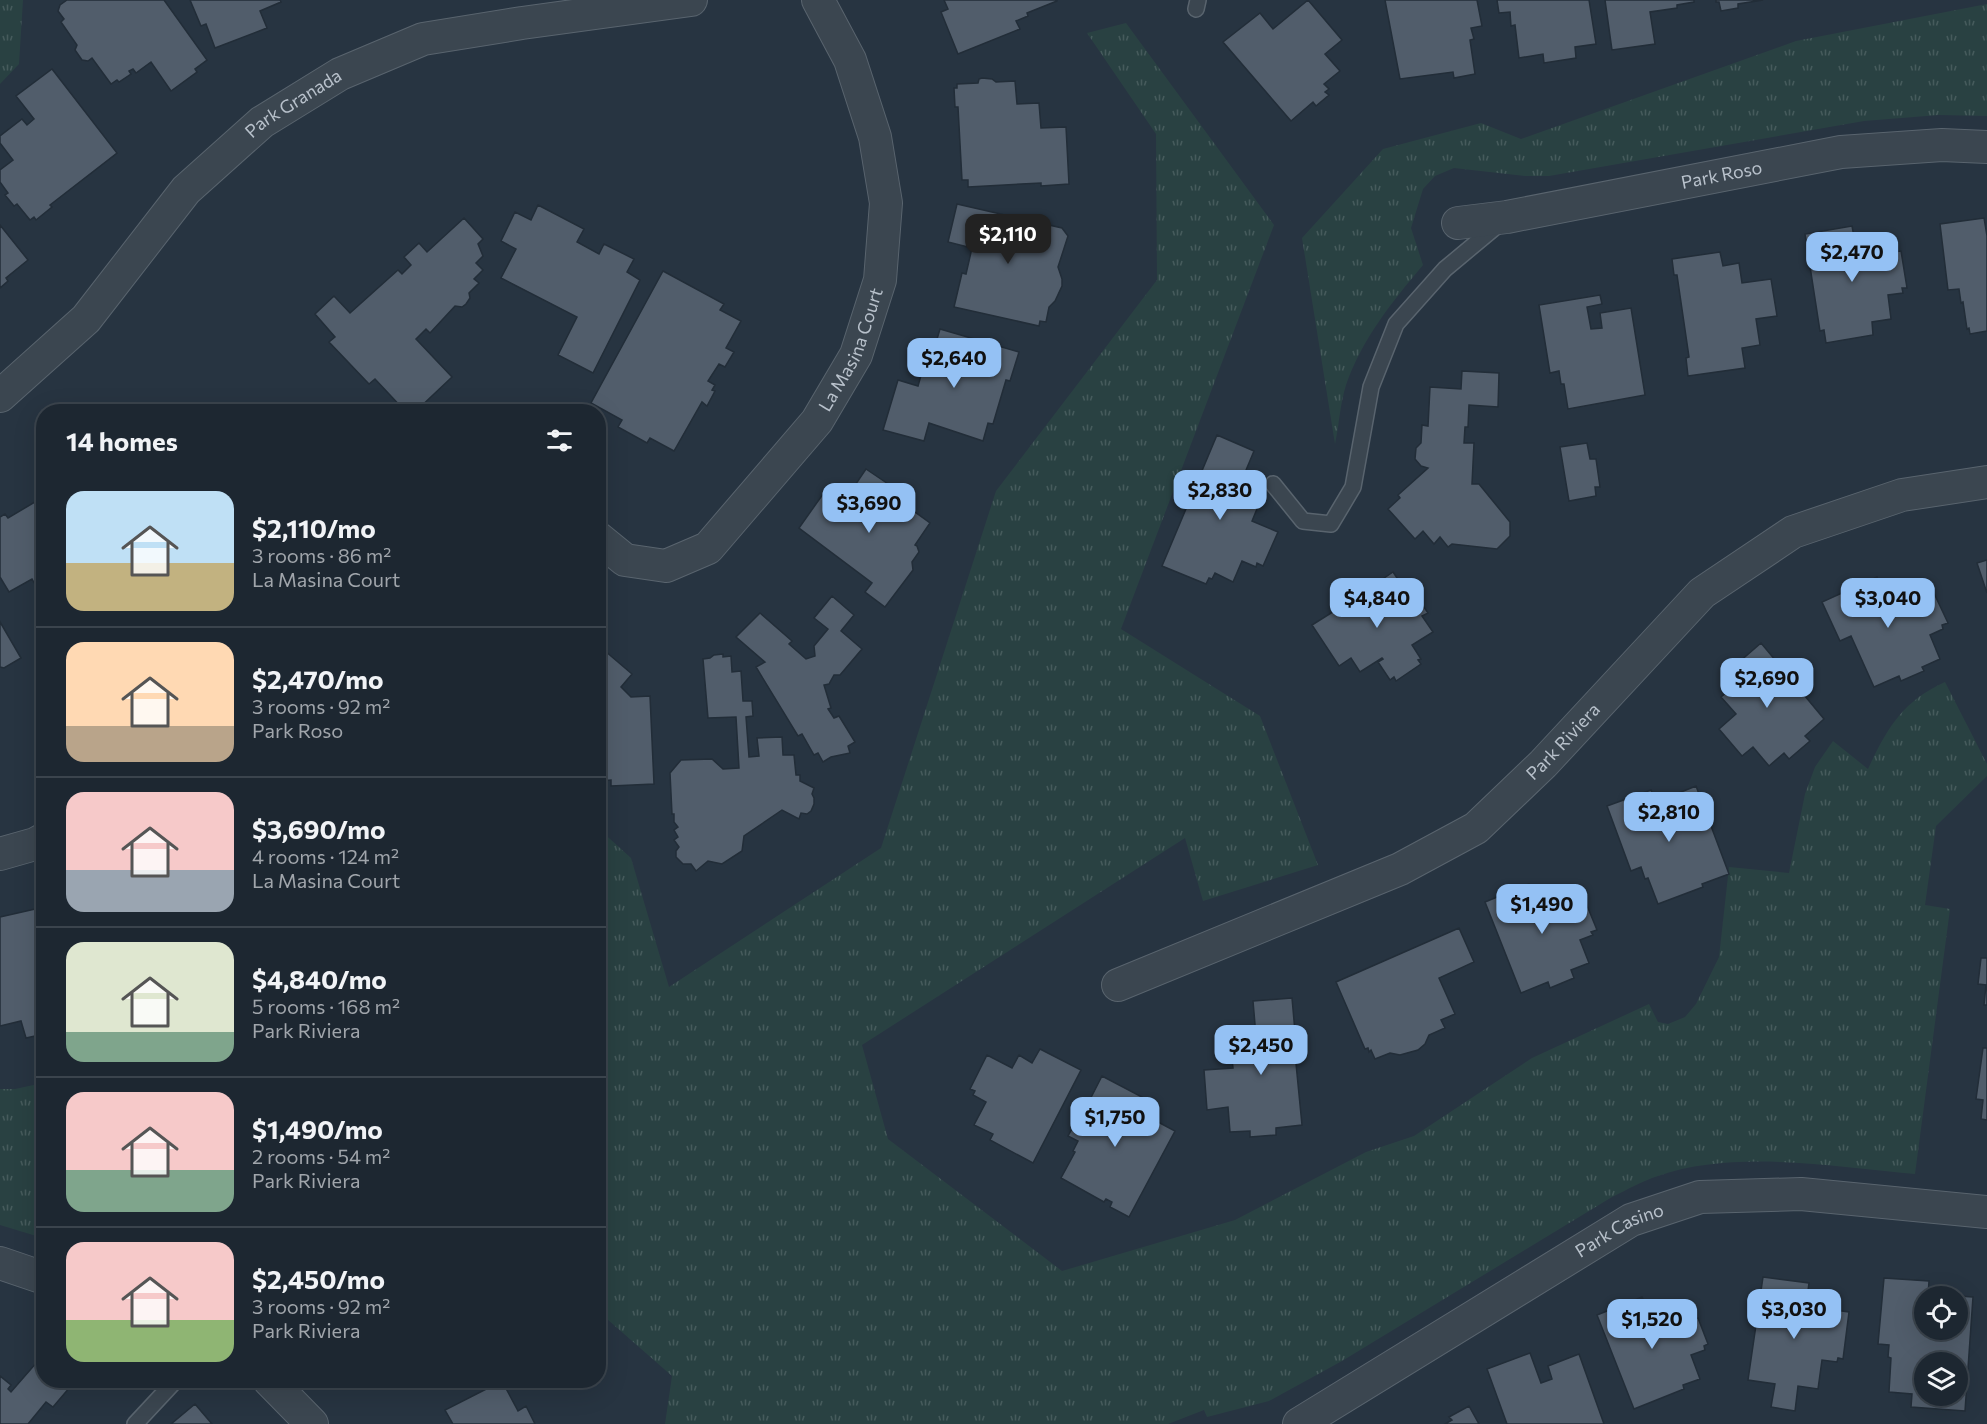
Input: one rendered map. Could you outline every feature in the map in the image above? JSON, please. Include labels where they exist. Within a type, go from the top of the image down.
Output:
[{"type":"street","name":"Park Granada","points":[[0,396],[86,319],[186,190],[262,122],[340,74],[423,39],[691,0]]},
{"type":"street","name":"La Masina Court","points":[[606,545],[625,560],[666,566],[708,548],[817,421],[856,355],[880,280],[886,203],[876,137],[850,60],[818,0]]},
{"type":"street","name":"Park Roso","points":[[1458,223],[1507,217],[1841,152],[1942,145],[1987,147]]},
{"type":"street","name":"Park Riviera","points":[[1118,985],[1400,869],[1476,828],[1543,764],[1702,593],[1793,532],[1902,495],[1987,482]]},
{"type":"street","points":[[0,854],[36,843]]},
{"type":"street","name":"Park Casino","points":[[1299,1424],[1630,1220],[1700,1197],[1801,1194],[1987,1212]]},
{"type":"street","points":[[0,1263],[36,1275]]},
{"type":"street","points":[[277,1388],[312,1424]]},
{"type":"lane","points":[[1273,484],[1303,521],[1330,524],[1353,486],[1371,387],[1396,324],[1445,269],[1507,217]]},
{"type":"lane","points":[[135,1424],[169,1388]]},
{"type":"green space","points":[[0,0],[23,0],[19,64],[0,84]]},
{"type":"green space","points":[[1987,4],[1987,116],[1939,115],[1864,121],[1549,176],[1525,176],[1454,168],[1435,176],[1423,189],[1411,228],[1423,265],[1389,307],[1360,352],[1344,392],[1335,444],[1302,238],[1383,149],[1481,123],[1521,139],[1796,41]]},
{"type":"green space","points":[[1126,23],[1274,225],[1121,629],[1260,716],[1318,865],[1203,901],[1185,838],[862,1045],[888,1139],[1062,1271],[1235,1220],[1366,1152],[1414,1136],[1532,1058],[1649,1004],[1658,1022],[1668,1024],[1685,1017],[1696,1004],[1719,957],[1729,867],[1789,873],[1805,794],[1815,767],[1833,741],[1868,769],[1882,741],[1898,717],[1918,698],[1945,682],[1987,764],[1987,776],[1936,826],[1925,905],[1950,909],[1915,1174],[1819,1164],[1752,1162],[1720,1163],[1658,1176],[1612,1197],[1342,1361],[1269,1401],[1207,1417],[1204,1410],[1168,1424],[665,1424],[672,1376],[606,1318],[606,835],[631,858],[669,987],[881,848],[996,491],[1157,280],[1156,134],[1087,33]]},
{"type":"green space","points":[[36,1085],[36,1236],[0,1225],[0,1089]]},
{"type":"building","points":[[67,0],[164,0],[207,60],[195,69],[197,72],[171,91],[151,62],[136,73],[133,69],[129,71],[131,74],[111,84],[92,58],[88,61],[82,60],[75,50],[77,45],[61,22],[64,19],[58,11],[60,5]]},
{"type":"building","points":[[190,0],[280,0],[281,2],[260,11],[267,28],[215,48],[206,24],[201,26]]},
{"type":"building","points":[[944,0],[1057,1],[1027,13],[1028,16],[1016,21],[1020,29],[958,54],[941,12],[948,9]]},
{"type":"building","points":[[1308,0],[1342,40],[1325,54],[1340,71],[1324,84],[1329,89],[1325,92],[1329,95],[1316,106],[1313,102],[1291,121],[1223,42],[1260,13],[1273,29]]},
{"type":"building","points":[[1385,0],[1477,0],[1482,26],[1471,28],[1474,39],[1470,40],[1475,74],[1454,78],[1453,72],[1400,79]]},
{"type":"building","points":[[1497,0],[1589,0],[1596,44],[1575,47],[1576,58],[1544,63],[1543,54],[1519,58],[1515,25],[1511,26],[1510,12],[1499,13]]},
{"type":"building","points":[[1605,0],[1694,0],[1694,2],[1677,5],[1677,8],[1650,12],[1655,44],[1612,50]]},
{"type":"building","points":[[1716,0],[1763,0],[1738,4],[1738,8],[1721,11],[1719,2]]},
{"type":"building","points":[[52,69],[117,153],[50,205],[52,207],[36,220],[34,217],[30,220],[17,204],[14,206],[5,195],[8,193],[0,182],[0,170],[13,160],[0,143],[0,136],[22,119],[27,125],[34,119],[16,96]]},
{"type":"building","points":[[982,78],[996,82],[1015,81],[1017,104],[1039,103],[1041,128],[1066,127],[1069,184],[1041,186],[1041,183],[968,187],[968,180],[962,180],[958,107],[955,107],[954,88],[957,88],[957,84],[978,83]]},
{"type":"building","points":[[957,204],[1062,228],[1068,236],[1058,267],[1062,286],[1055,301],[1049,307],[1046,322],[1040,321],[1039,326],[954,307],[962,273],[966,274],[972,248],[948,242]]},
{"type":"building","points":[[538,205],[584,229],[577,242],[599,254],[604,244],[634,259],[627,272],[640,280],[593,373],[558,355],[577,317],[501,278],[516,249],[501,241],[515,212],[531,220]]},
{"type":"building","points":[[464,218],[483,239],[478,244],[483,256],[476,263],[483,270],[474,279],[479,283],[469,293],[470,298],[466,304],[462,307],[455,306],[430,333],[426,329],[416,339],[452,377],[423,404],[398,404],[375,379],[369,384],[329,342],[335,337],[315,314],[334,296],[350,313],[398,270],[402,274],[411,265],[404,257],[419,243],[427,252]]},
{"type":"building","points":[[1984,218],[1987,236],[1987,331],[1970,334],[1959,289],[1948,290],[1940,224]]},
{"type":"building","points":[[0,225],[28,260],[6,278],[8,281],[0,288]]},
{"type":"building","points":[[1852,226],[1855,242],[1871,240],[1873,255],[1901,251],[1907,288],[1902,288],[1903,293],[1888,295],[1891,319],[1872,322],[1873,335],[1826,343],[1824,330],[1820,331],[1805,234]]},
{"type":"building","points":[[1720,252],[1723,266],[1739,263],[1742,283],[1771,279],[1777,316],[1756,319],[1760,345],[1742,348],[1745,368],[1688,376],[1686,358],[1689,357],[1677,275],[1674,275],[1672,259]]},
{"type":"building","points":[[663,271],[724,304],[720,310],[741,321],[726,348],[734,352],[725,367],[719,364],[708,381],[715,385],[712,390],[715,391],[707,406],[702,402],[674,451],[650,438],[647,443],[618,427],[622,420],[606,411],[606,404],[591,403]]},
{"type":"building","points":[[1600,295],[1602,304],[1587,307],[1591,329],[1602,328],[1600,313],[1631,308],[1645,395],[1568,409],[1564,384],[1561,384],[1559,371],[1550,373],[1539,305]]},
{"type":"building","points":[[940,329],[1019,352],[1010,381],[1006,380],[993,424],[988,423],[983,441],[929,423],[924,441],[883,430],[898,380],[918,386],[922,372],[933,375],[934,368],[929,366]]},
{"type":"building","points":[[1462,371],[1499,373],[1498,407],[1469,405],[1468,427],[1465,427],[1464,443],[1474,443],[1472,484],[1479,484],[1510,522],[1510,536],[1497,549],[1452,544],[1448,547],[1440,537],[1434,544],[1423,531],[1415,539],[1388,509],[1400,498],[1398,495],[1428,468],[1421,466],[1415,459],[1416,448],[1421,443],[1422,425],[1428,426],[1430,387],[1461,389]]},
{"type":"building","points":[[1217,435],[1254,451],[1236,494],[1259,504],[1252,521],[1278,532],[1263,566],[1257,563],[1256,567],[1242,561],[1233,582],[1215,573],[1206,584],[1162,566]]},
{"type":"building","points":[[1587,443],[1590,459],[1596,459],[1600,487],[1595,487],[1596,496],[1569,501],[1560,447]]},
{"type":"building","points":[[866,469],[897,490],[893,496],[930,523],[915,545],[919,552],[912,562],[913,570],[885,607],[865,592],[872,583],[799,528],[828,487],[857,508],[861,502],[849,494]]},
{"type":"building","points":[[36,501],[36,586],[32,579],[9,592],[0,577],[0,517],[5,514],[8,518]]},
{"type":"building","points":[[1987,560],[1987,593],[1977,563]]},
{"type":"building","points":[[1393,572],[1407,593],[1412,589],[1428,613],[1422,616],[1433,632],[1412,645],[1421,659],[1418,660],[1421,664],[1396,681],[1394,677],[1390,680],[1378,662],[1382,658],[1360,672],[1351,658],[1339,666],[1312,625],[1350,601],[1348,599]]},
{"type":"building","points":[[1877,577],[1884,593],[1900,586],[1907,601],[1932,589],[1948,623],[1942,625],[1943,629],[1930,635],[1940,659],[1922,667],[1924,671],[1901,681],[1899,676],[1874,687],[1851,636],[1840,641],[1822,602]]},
{"type":"building","points":[[832,596],[854,615],[841,631],[862,649],[840,675],[834,675],[829,684],[824,685],[831,708],[828,709],[834,718],[839,716],[855,742],[848,746],[850,753],[831,757],[823,762],[818,753],[814,755],[802,734],[798,736],[756,667],[765,662],[736,637],[760,613],[792,641],[789,644],[806,659],[815,656],[814,646],[828,629],[814,618]]},
{"type":"building","points":[[0,622],[21,658],[4,668],[0,667]]},
{"type":"building","points":[[1761,643],[1824,719],[1805,736],[1810,741],[1789,759],[1784,753],[1769,766],[1753,747],[1742,756],[1719,729],[1736,714],[1721,697],[1733,687],[1723,676]]},
{"type":"building","points":[[606,652],[632,674],[621,687],[631,697],[650,696],[654,784],[611,786],[611,780],[606,780]]},
{"type":"building","points":[[723,654],[723,657],[731,656],[732,672],[741,671],[743,701],[752,701],[753,716],[746,717],[749,757],[759,756],[757,738],[782,737],[783,755],[794,755],[796,775],[800,775],[800,781],[814,788],[812,794],[814,804],[807,814],[801,813],[799,819],[782,810],[744,836],[742,851],[722,864],[708,861],[696,871],[691,864],[683,864],[676,857],[679,847],[674,840],[678,837],[674,830],[678,827],[674,822],[674,814],[672,814],[670,773],[681,760],[712,759],[723,769],[739,768],[736,717],[708,718],[703,659]]},
{"type":"building","points":[[1696,786],[1729,874],[1702,884],[1703,887],[1658,904],[1641,867],[1631,871],[1607,806],[1651,790],[1662,819],[1673,815],[1666,798]]},
{"type":"building","points":[[1529,884],[1536,903],[1579,886],[1597,930],[1591,932],[1593,935],[1580,940],[1589,963],[1571,970],[1574,978],[1550,988],[1548,982],[1521,993],[1485,902]]},
{"type":"building","points":[[36,909],[36,1036],[26,1038],[21,1021],[0,1026],[0,917]]},
{"type":"building","points":[[1459,928],[1474,962],[1439,978],[1455,1014],[1441,1020],[1445,1028],[1429,1035],[1425,1044],[1418,1050],[1400,1055],[1390,1053],[1375,1059],[1371,1050],[1369,1052],[1368,1048],[1365,1049],[1336,982]]},
{"type":"building","points":[[1981,958],[1987,958],[1987,1005],[1984,1005],[1986,985],[1978,984]]},
{"type":"building","points":[[1292,998],[1302,1125],[1276,1128],[1276,1135],[1250,1137],[1250,1131],[1230,1132],[1228,1107],[1207,1110],[1204,1070],[1233,1068],[1231,1050],[1257,1048],[1253,1001]]},
{"type":"building","points":[[1983,1048],[1987,1048],[1987,1120],[1981,1119],[1983,1100],[1976,1099]]},
{"type":"building","points":[[1040,1049],[1081,1070],[1033,1163],[990,1140],[993,1134],[974,1125],[986,1102],[973,1095],[975,1091],[970,1089],[987,1055],[1012,1068],[1019,1055],[1032,1063]]},
{"type":"building","points":[[1102,1076],[1142,1097],[1126,1127],[1136,1132],[1145,1115],[1175,1131],[1129,1217],[1110,1207],[1112,1202],[1106,1199],[1104,1202],[1061,1178],[1075,1152],[1073,1151],[1078,1141],[1068,1136],[1077,1120],[1079,1121]]},
{"type":"building","points":[[1763,1277],[1809,1283],[1806,1306],[1849,1312],[1843,1359],[1838,1358],[1837,1362],[1822,1360],[1818,1389],[1798,1386],[1795,1411],[1771,1407],[1775,1384],[1748,1380]]},
{"type":"building","points":[[1884,1278],[1929,1281],[1929,1286],[1914,1286],[1914,1340],[1968,1340],[1968,1297],[1973,1297],[1968,1368],[1968,1352],[1914,1352],[1914,1406],[1965,1406],[1965,1411],[1911,1407],[1912,1394],[1889,1392],[1891,1358],[1888,1357],[1889,1345],[1878,1344]]},
{"type":"building","points":[[1642,1297],[1648,1311],[1663,1304],[1672,1329],[1675,1328],[1673,1323],[1693,1315],[1695,1319],[1698,1318],[1708,1344],[1704,1346],[1705,1350],[1691,1355],[1700,1379],[1683,1385],[1684,1389],[1634,1409],[1597,1315]]},
{"type":"building","points":[[1530,1353],[1541,1383],[1552,1379],[1548,1366],[1579,1354],[1604,1424],[1507,1424],[1487,1369]]},
{"type":"building","points":[[36,1363],[36,1388],[69,1388],[53,1407],[46,1402],[28,1424],[0,1424],[0,1376],[11,1385],[8,1389],[11,1392]]},
{"type":"building","points":[[488,1388],[506,1388],[518,1411],[526,1406],[535,1424],[453,1424],[445,1410]]},
{"type":"building","points":[[195,1404],[212,1424],[171,1424]]},
{"type":"building","points":[[1469,1406],[1479,1424],[1445,1424],[1452,1420],[1449,1417]]}]
